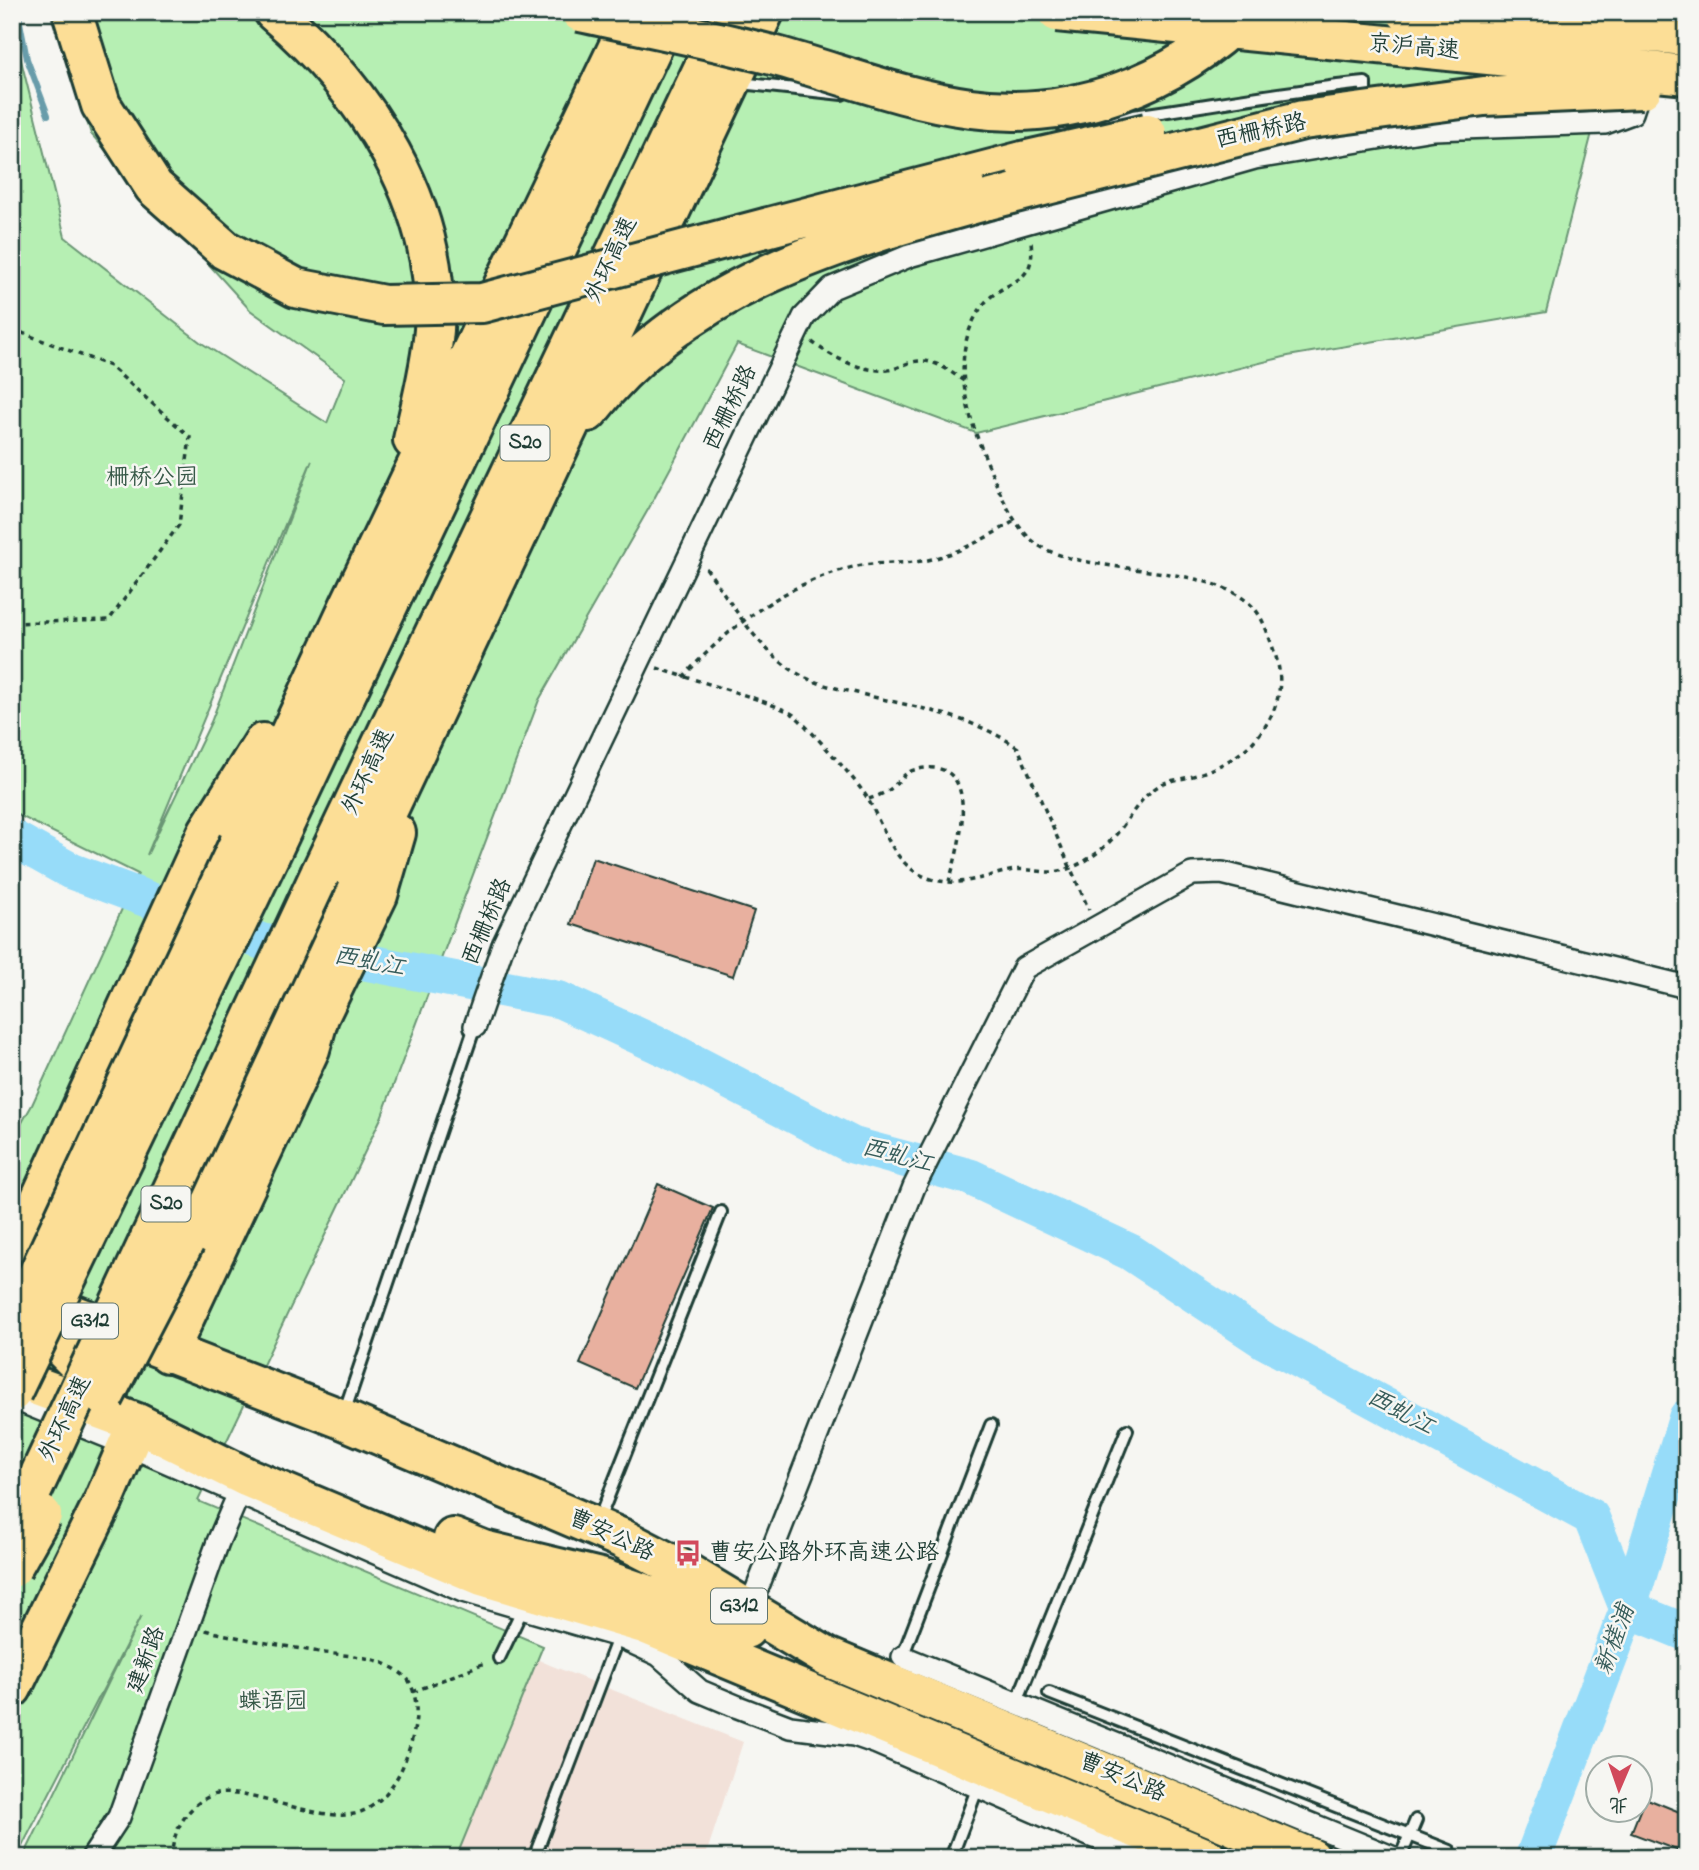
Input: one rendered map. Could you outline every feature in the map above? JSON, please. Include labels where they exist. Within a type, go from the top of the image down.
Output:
[{"type":"highway","points":[[72,12],[101,105],[154,187],[225,250],[296,288],[384,305],[482,303],[1023,160],[1206,120],[1393,95],[1484,90],[1687,90]]},
{"type":"highway","points":[[274,12],[343,78],[376,124],[400,173],[419,222],[432,273],[432,341],[400,499]]},
{"type":"highway","points":[[580,12],[704,37],[903,94],[971,108],[1024,111],[1111,97],[1163,74],[1196,54],[1246,12]]},
{"type":"highway","points":[[23,1326],[239,843],[350,604],[635,12]]},
{"type":"highway","name":"S20","points":[[12,1392],[239,843],[669,12]]},
{"type":"highway","name":"外环高速","points":[[12,1534],[350,885],[730,12]]},
{"type":"highway","points":[[12,1568],[185,1241],[350,885],[764,12]]},
{"type":"highway","name":"京沪高速","points":[[1057,12],[1687,75]]},
{"type":"highway","name":"京沪高速","points":[[1406,12],[1687,36]]},
{"type":"highway","points":[[553,458],[592,407],[623,373],[677,327],[747,282],[830,247],[1014,193],[1303,120],[1484,96],[1642,89]]},
{"type":"highway","points":[[12,1261],[152,950],[239,843]]},
{"type":"highway","points":[[23,1326],[119,1355],[167,1353],[310,1049],[350,885]]},
{"type":"highway","name":"曹安公路","points":[[12,1291],[342,1419],[596,1527],[679,1568],[748,1612],[827,1657],[897,1669],[1011,1716],[1172,1783],[1311,1858]]},
{"type":"highway","points":[[12,1298],[23,1326],[126,1423]]},
{"type":"highway","points":[[12,1362],[49,1373],[126,1423],[483,1550],[600,1578],[827,1657]]},
{"type":"highway","name":"曹安公路","points":[[12,1377],[126,1423],[242,1486],[482,1576],[526,1600],[621,1628],[982,1776],[1141,1851],[1207,1858]]},
{"type":"highway","points":[[12,1688],[126,1423]]},
{"type":"street","name":"西栅桥路","points":[[475,1026],[503,944],[797,331],[804,317],[832,288],[909,256],[1255,158],[1433,129],[1605,123],[1632,113],[1640,93],[1655,12]]},
{"type":"street","points":[[748,1612],[914,1187],[1024,968],[1192,874],[1222,873],[1687,987]]},
{"type":"street","points":[[12,1398],[126,1423]]},
{"type":"street","name":"建新路","points":[[92,1858],[119,1817],[187,1626],[242,1486]]},
{"type":"street","points":[[1172,1783],[1394,1858]]},
{"type":"lane","points":[[730,82],[797,87],[855,97]]},
{"type":"lane","points":[[1052,126],[1123,119],[1287,91],[1365,83],[1366,138]]},
{"type":"lane","name":"西栅桥路","points":[[342,1419],[475,1026]]},
{"type":"lane","points":[[596,1527],[721,1212]]},
{"type":"lane","points":[[897,1669],[991,1425]]},
{"type":"lane","points":[[1011,1716],[1127,1430]]},
{"type":"lane","points":[[499,1658],[526,1600]]},
{"type":"lane","points":[[534,1858],[621,1628]]},
{"type":"lane","points":[[1049,1693],[1450,1850]]},
{"type":"lane","points":[[1172,1783],[1188,1748]]},
{"type":"lane","points":[[951,1858],[982,1776]]},
{"type":"lane","points":[[1400,1858],[1416,1820]]},
{"type":"path","points":[[639,662],[793,713],[868,800],[875,819],[907,867],[934,880],[992,878],[1015,870],[1051,872],[1071,866],[1102,850],[1140,802],[1161,785],[1219,766],[1254,741],[1277,708],[1278,660],[1255,608],[1232,591],[1199,581],[1098,564],[1045,549],[1024,534],[1016,520],[969,416],[964,381],[966,342],[982,306],[996,291],[1026,274],[1034,260],[1028,222]]},
{"type":"path","points":[[12,329],[110,366],[190,437],[179,525],[109,620],[12,623]]},
{"type":"path","points":[[797,331],[827,353],[849,364],[890,370],[911,362],[928,360],[939,363],[964,381]]},
{"type":"path","points":[[683,677],[766,603],[854,566],[936,557],[986,538],[1016,520]]},
{"type":"path","points":[[692,550],[768,651],[792,671],[820,683],[971,722],[1000,735],[1018,748],[1097,928]]},
{"type":"path","points":[[868,800],[888,791],[910,771],[926,768],[950,775],[958,783],[964,805],[958,852],[949,881]]},
{"type":"path","points":[[173,1858],[172,1849],[180,1823],[196,1804],[215,1794],[330,1814],[355,1814],[380,1801],[401,1774],[413,1740],[417,1707],[408,1679],[380,1661],[245,1640],[187,1626]]},
{"type":"path","points":[[412,1693],[499,1658]]},
{"type":"shaded area","points":[[236,1525],[550,1665],[743,1742],[705,1858],[263,1858]]},
{"type":"green space","points":[[52,12],[1623,12],[1546,312],[1288,356],[976,433],[737,344],[649,508],[539,700],[381,1118],[198,1501],[543,1646],[456,1858],[23,1858],[141,1616],[16,1858],[12,1858],[12,1140],[32,1105],[138,874],[12,812],[12,24],[65,237],[200,342],[327,423],[345,378],[250,310],[91,134]],"holes":[[[312,460],[211,722],[147,855]]]},
{"type":"building","points":[[593,858],[754,911],[733,976],[571,924]]},
{"type":"building","points":[[658,1184],[713,1208],[635,1388],[580,1364]]},
{"type":"building","points":[[1654,1802],[1687,1815],[1687,1854],[1631,1833],[1634,1825],[1654,1825]]},
{"type":"waterway","points":[[18,12],[27,59],[48,115]]},
{"type":"waterway","name":"西虬江","points":[[12,838],[71,871],[263,942],[560,1000],[671,1051],[852,1145],[970,1177],[1130,1252],[1265,1341],[1591,1517],[1628,1609],[1687,1633]]},
{"type":"waterway","name":"新槎浦","points":[[1533,1858],[1628,1609],[1687,1417]]},
{"type":"place","name":"曹安公路外环高速公路","points":[[688,1553]]},
{"type":"park label","name":"栅桥公园","points":[[152,478]]},
{"type":"park label","name":"蝶语园","points":[[273,1702]]}]
